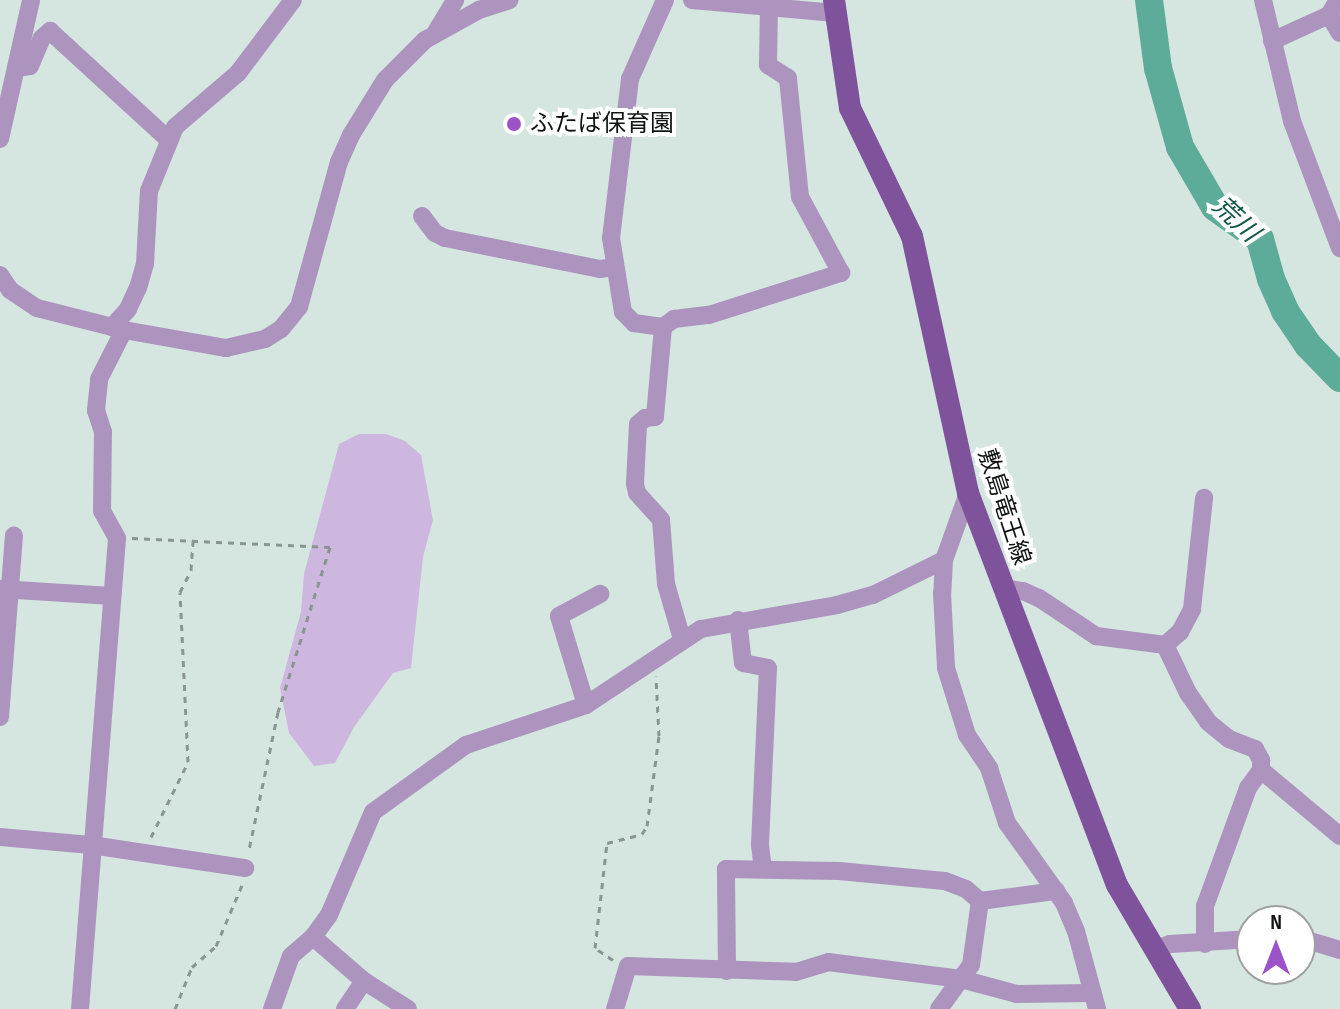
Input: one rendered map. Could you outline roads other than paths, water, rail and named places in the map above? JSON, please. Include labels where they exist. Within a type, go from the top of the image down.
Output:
[{"type":"main road","name":"敷島竜王線","points":[[834,7],[850,108],[912,236],[968,493],[1117,885],[1190,1009]]},
{"type":"street","points":[[0,139],[31,0]]},
{"type":"street","points":[[80,1009],[117,538],[102,511],[103,432],[96,410],[99,379],[142,276],[149,191],[175,127],[238,73],[293,0]]},
{"type":"street","points":[[434,34],[455,0]]},
{"type":"street","points":[[0,275],[10,290],[37,308],[118,328],[226,348],[247,346],[281,329],[299,307],[339,162],[351,135],[385,80],[404,58],[434,34],[479,10],[509,0]]},
{"type":"street","points":[[665,0],[630,79],[612,227],[614,267],[628,320],[663,327],[674,319],[709,315],[841,273],[800,197],[788,78],[768,65],[769,4]]},
{"type":"street","points":[[692,0],[834,7]]},
{"type":"street","points":[[1263,0],[1296,134],[1340,248]]},
{"type":"street","points":[[1272,41],[1334,8],[1340,33]]},
{"type":"street","points":[[16,68],[30,66],[42,38],[50,31],[169,140]]},
{"type":"street","points":[[422,216],[435,233],[445,238],[600,269],[614,267]]},
{"type":"street","points":[[663,327],[655,417],[645,418],[638,424],[635,484],[637,493],[661,520],[666,584],[682,639]]},
{"type":"street","points":[[615,1009],[628,966],[796,972],[828,962],[906,975],[961,979],[1017,994],[1094,1001],[1076,931],[1056,891],[1007,823],[989,768],[967,735],[946,668],[942,593],[944,560],[968,493]]},
{"type":"street","points":[[1003,588],[1039,598],[1096,636],[1165,645],[1180,632],[1192,609],[1204,498]]},
{"type":"street","points":[[0,717],[5,590],[14,536]]},
{"type":"street","points":[[272,1009],[291,956],[313,937],[329,915],[373,812],[466,745],[586,705],[701,629],[738,620],[837,605],[873,595],[944,560]]},
{"type":"street","points":[[5,590],[112,596]]},
{"type":"street","points":[[586,705],[559,616],[600,594]]},
{"type":"street","points":[[738,620],[743,663],[768,668],[760,845],[763,869]]},
{"type":"street","points":[[1165,645],[1188,693],[1208,722],[1229,739],[1255,749],[1261,760],[1261,770],[1248,788],[1205,906],[1205,944]]},
{"type":"street","points":[[1261,770],[1340,836]]},
{"type":"street","points":[[0,837],[91,845],[245,868]]},
{"type":"street","points":[[727,971],[726,869],[839,871],[945,881],[966,889],[980,901],[1056,891]]},
{"type":"street","points":[[939,1009],[971,965],[980,901]]},
{"type":"street","points":[[313,937],[364,981],[408,1009]]},
{"type":"street","points":[[1154,950],[1170,944],[1236,941]]},
{"type":"street","points":[[1316,943],[1340,950]]},
{"type":"street","points":[[345,1009],[364,981]]},
{"type":"waterway","name":"荒川","points":[[1149,0],[1158,68],[1180,147],[1215,207],[1260,239],[1271,279],[1285,311],[1308,345],[1340,378]]},
{"type":"place","name":"ふたば保育園","points":[[514,124]]}]
